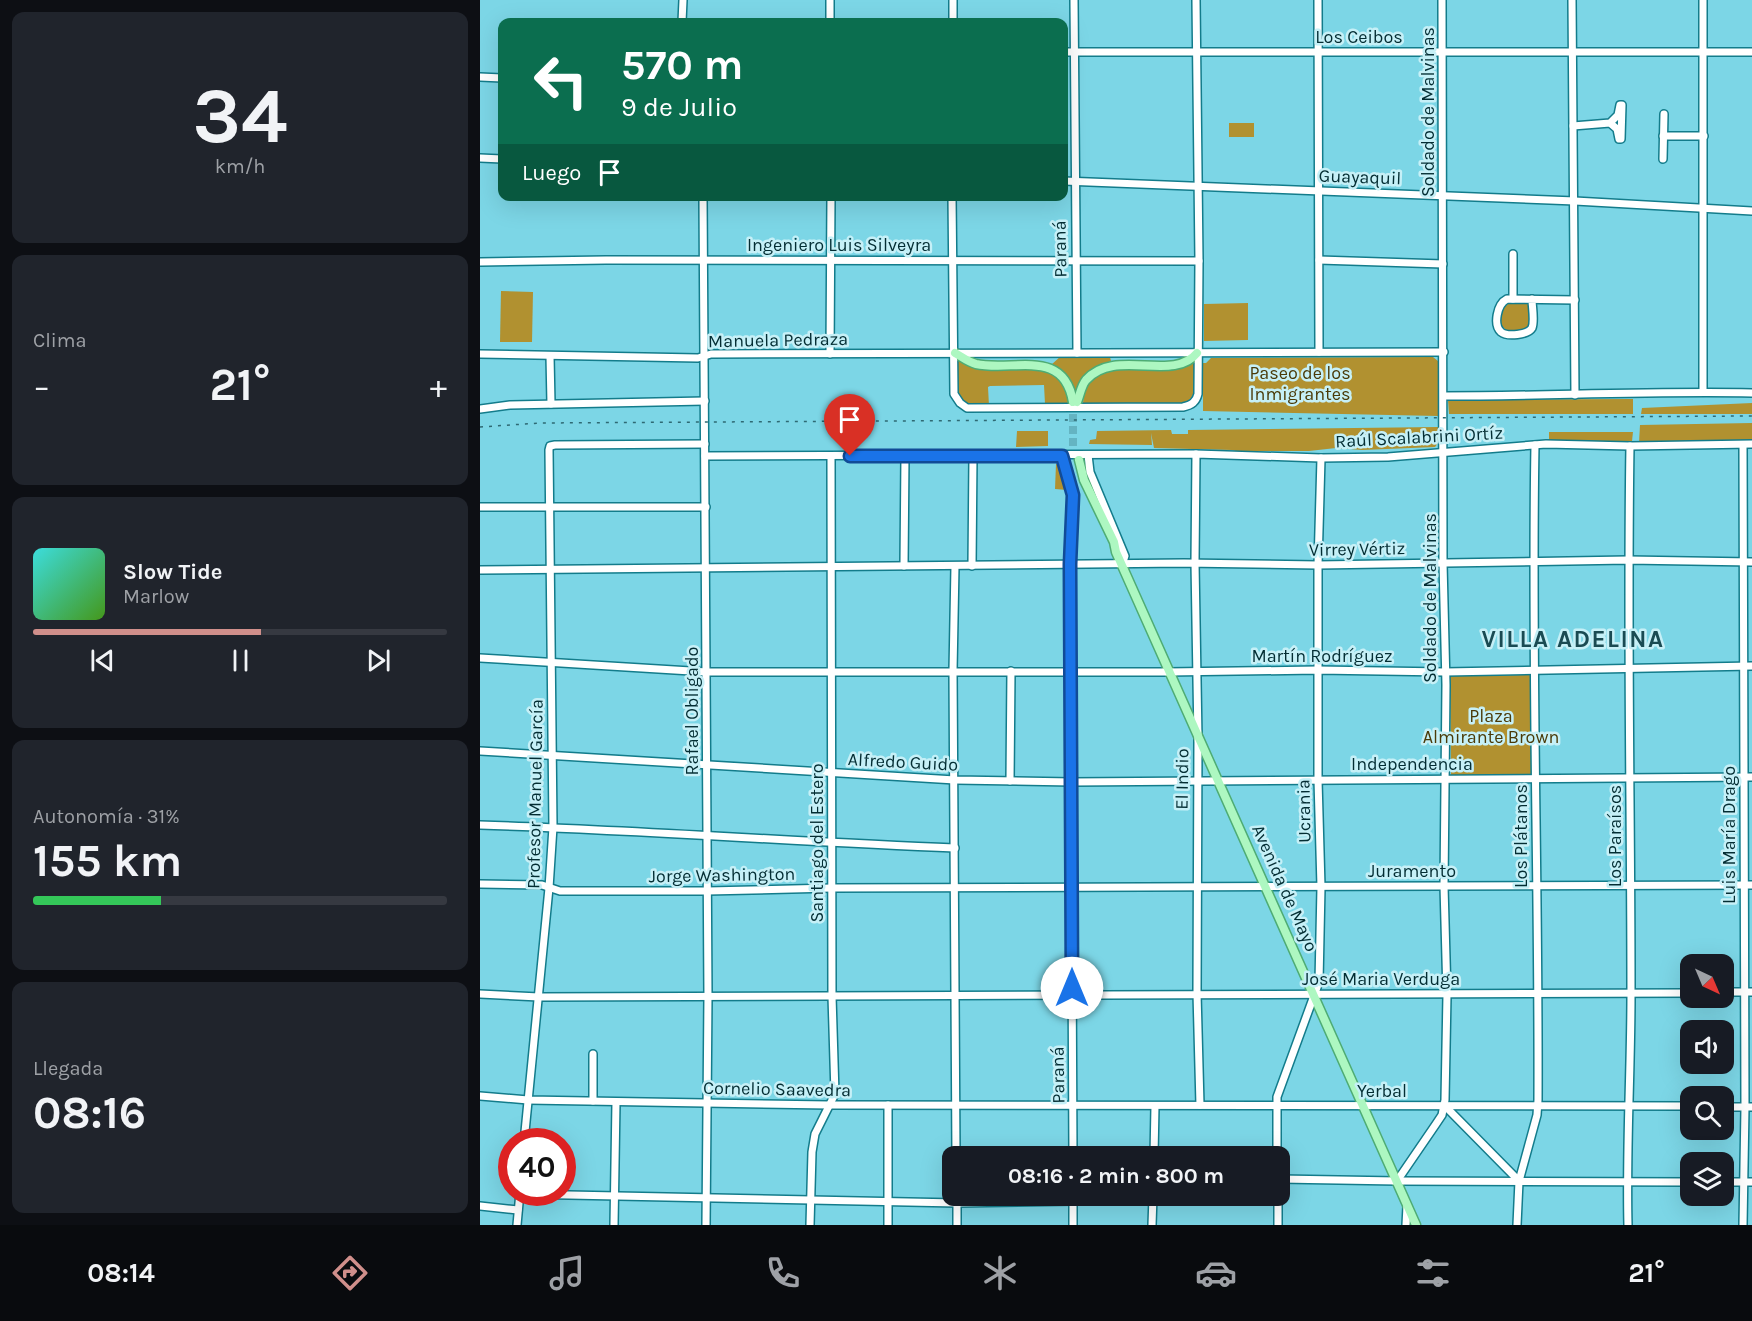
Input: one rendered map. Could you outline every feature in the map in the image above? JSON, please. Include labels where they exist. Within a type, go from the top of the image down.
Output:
[{"type":"main road","points":[[955,353],[978,364],[1050,368],[1062,376],[1068,384],[1075,402],[1082,386],[1102,369],[1116,365],[1178,364],[1191,360],[1197,353]]},
{"type":"main road","name":"Avenida de Mayo","points":[[1080,459],[1084,480],[1114,542],[1116,552],[1168,672],[1315,994],[1416,1225]]},
{"type":"street","points":[[682,18],[683,0]]},
{"type":"street","points":[[830,0],[830,18]]},
{"type":"street","points":[[953,0],[953,18]]},
{"type":"street","name":"Paraná","points":[[1074,0],[1077,353]]},
{"type":"street","points":[[952,201],[954,394],[966,408],[1190,406],[1197,400],[1199,261],[1196,0]]},
{"type":"street","points":[[1318,0],[1319,352]]},
{"type":"street","name":"Soldado de Malvinas","points":[[1397,1181],[1436,1124],[1445,1106],[1448,995],[1444,886],[1446,779],[1443,563],[1442,0]]},
{"type":"street","points":[[1572,0],[1575,395]]},
{"type":"street","points":[[1703,392],[1704,0]]},
{"type":"street","name":"Los Ceibos","points":[[1068,52],[1752,51]]},
{"type":"street","points":[[480,77],[498,78]]},
{"type":"street","points":[[1664,114],[1664,159]]},
{"type":"street","points":[[1573,126],[1610,123]]},
{"type":"street","points":[[1664,136],[1704,136]]},
{"type":"street","points":[[480,158],[498,159]]},
{"type":"street","name":"Guayaquil","points":[[1068,181],[1443,195],[1752,211]]},
{"type":"street","name":"Rafael Obligado","points":[[703,201],[708,996],[706,1225]]},
{"type":"street","points":[[830,354],[831,201]]},
{"type":"street","points":[[1513,254],[1513,299]]},
{"type":"street","name":"Ingeniero Luis Silveyra","points":[[480,262],[1075,259],[1199,261]]},
{"type":"street","points":[[1319,260],[1443,264]]},
{"type":"street","points":[[1532,299],[1533,326],[1530,331],[1505,334],[1500,331],[1498,308],[1502,302],[1513,299],[1532,299],[1575,300]]},
{"type":"street","name":"Manuela Pedraza","points":[[480,354],[698,358],[711,354],[1444,352]]},
{"type":"street","points":[[550,356],[550,404]]},
{"type":"street","points":[[1444,396],[1752,393]]},
{"type":"street","points":[[480,409],[510,405],[705,401]]},
{"type":"street","name":"Profesor Manuel García","points":[[525,1128],[553,827],[550,446],[705,444]]},
{"type":"street","name":"Raúl Scalabrini Ortíz","points":[[705,456],[1062,456],[1080,459],[1196,454],[1388,458],[1535,445],[1630,447],[1752,444]]},
{"type":"street","name":"Los Plátanos","points":[[1517,1225],[1519,1181],[1538,1106],[1539,994],[1533,562],[1535,445]]},
{"type":"street","name":"Luis María Drago","points":[[1743,445],[1748,561],[1749,1107],[1743,1225]]},
{"type":"street","name":"Los Paraísos","points":[[1628,1225],[1631,993],[1628,560],[1630,447]]},
{"type":"street","name":"El Indio","points":[[1196,454],[1195,672],[1198,739],[1197,993],[1200,1105]]},
{"type":"street","name":"Santiago del Estero","points":[[810,1225],[812,1152],[815,1134],[834,1094],[831,456]]},
{"type":"street","points":[[904,566],[905,456]]},
{"type":"street","points":[[972,566],[973,456]]},
{"type":"street","name":"Paraná","points":[[1062,456],[1073,495],[1070,564],[1073,1146]]},
{"type":"street","name":"Ucrania","points":[[1277,1146],[1277,1097],[1319,982],[1321,886],[1318,780],[1318,565],[1321,458]]},
{"type":"street","name":"Avenida de Mayo","points":[[1080,459],[1090,472],[1125,556],[1122,565]]},
{"type":"street","points":[[480,507],[706,507]]},
{"type":"street","name":"Virrey Vértiz","points":[[480,570],[1195,563],[1318,565],[1628,560],[1748,561]]},
{"type":"street","points":[[955,566],[953,672],[957,996],[956,1146]]},
{"type":"street","name":"Martín Rodríguez","points":[[480,658],[707,672],[1318,670],[1445,672],[1748,666]]},
{"type":"street","points":[[1010,780],[1011,671]]},
{"type":"street","name":"Alfredo Guido","points":[[480,751],[955,780],[1072,782]]},
{"type":"street","name":"Independencia","points":[[1072,782],[1748,777]]},
{"type":"street","points":[[480,825],[955,848]]},
{"type":"street","name":"Jorge Washington","points":[[480,884],[542,885],[560,891],[1073,888]]},
{"type":"street","name":"Juramento","points":[[1073,888],[1748,885]]},
{"type":"street","name":"José Maria Verduga","points":[[480,994],[539,998],[1197,993],[1448,995],[1680,993]]},
{"type":"street","points":[[592,1054],[593,1101]]},
{"type":"street","name":"Cornelio Saavedra","points":[[480,1096],[528,1100],[616,1102],[1073,1105]]},
{"type":"street","points":[[614,1225],[616,1102]]},
{"type":"street","points":[[888,1105],[888,1225]]},
{"type":"street","name":"Yerbal","points":[[1073,1105],[1680,1106]]},
{"type":"street","points":[[1154,1146],[1155,1106]]},
{"type":"street","points":[[1445,1106],[1519,1181]]},
{"type":"street","points":[[1290,1179],[1680,1182]]},
{"type":"street","points":[[1734,1182],[1752,1182]]},
{"type":"street","points":[[576,1195],[942,1199]]},
{"type":"street","points":[[1406,1225],[1407,1204]]},
{"type":"street","points":[[480,1206],[518,1210]]},
{"type":"street","points":[[517,1225],[518,1206]]},
{"type":"street","points":[[957,1206],[957,1225]]},
{"type":"street","points":[[1073,1206],[1073,1225]]},
{"type":"street","points":[[1152,1225],[1153,1206]]},
{"type":"street","points":[[1278,1206],[1278,1225]]},
{"type":"green space","points":[[1229,123],[1254,123],[1254,137],[1229,137]]},
{"type":"green space","points":[[501,291],[533,292],[532,342],[500,342]]},
{"type":"green space","points":[[1512,302],[1529,302],[1530,324],[1523,331],[1507,331],[1500,324],[1501,308]]},
{"type":"green space","points":[[1248,303],[1248,340],[1204,341],[1204,304]]},
{"type":"green space","points":[[1061,356],[1110,357],[1111,361],[1091,371],[1076,400],[1068,380],[1051,365]]},
{"type":"green space","name":"Paseo de los Inmigrantes","points":[[1433,357],[1438,361],[1438,416],[1203,411],[1203,363],[1211,358]]},
{"type":"green space","points":[[958,360],[972,367],[1038,369],[1055,375],[1064,385],[1070,403],[1045,404],[1044,385],[990,386],[988,387],[989,406],[966,405],[958,390]]},
{"type":"green space","points":[[1195,361],[1194,392],[1188,401],[1182,404],[1083,403],[1090,382],[1108,371],[1134,367],[1185,366]]},
{"type":"green space","points":[[1633,399],[1633,414],[1449,414],[1448,400]]},
{"type":"green space","points":[[1752,403],[1752,414],[1641,414],[1642,408]]},
{"type":"green space","points":[[1752,423],[1752,440],[1639,443],[1640,425]]},
{"type":"green space","points":[[1438,427],[1439,442],[1435,447],[1362,450],[1336,448],[1309,451],[1154,448],[1151,433],[1152,445],[1089,444],[1090,440],[1096,439],[1097,431],[1171,430],[1172,434],[1188,434],[1188,430]]},
{"type":"green space","points":[[1017,431],[1048,431],[1048,446],[1016,447]]},
{"type":"green space","points":[[1549,432],[1633,432],[1632,441],[1549,441]]},
{"type":"green space","points":[[1056,464],[1059,465],[1067,490],[1055,489]]},
{"type":"green space","name":"Plaza Almirante Brown","points":[[1531,675],[1531,777],[1451,778],[1450,676]]},
{"type":"tunnel","points":[[1073,402],[1073,460]]},
{"type":"railway","points":[[480,427],[540,423],[1752,416]]},
{"type":"district","name":"VILLA ADELINA","points":[[1573,639]]},
{"type":"route","points":[[850,456],[1062,456],[1073,495],[1070,564],[1072,988]]}]
